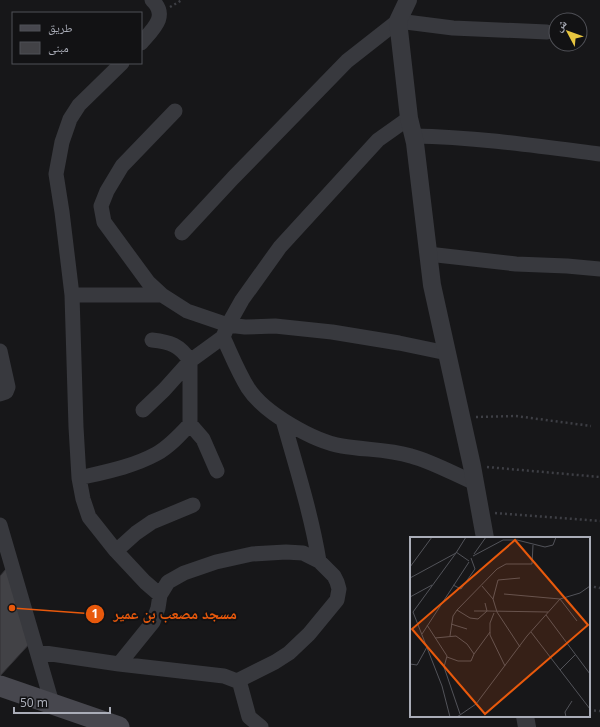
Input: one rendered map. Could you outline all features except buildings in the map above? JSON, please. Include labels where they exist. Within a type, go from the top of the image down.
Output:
[{"type":"main road","points":[[0,686],[119,727]]},
{"type":"street","points":[[142,42],[152,31],[159,19],[160,12],[158,6],[152,0]]},
{"type":"street","points":[[182,233],[233,178],[347,61],[398,21],[408,0]]},
{"type":"street","points":[[398,21],[453,28],[547,32]]},
{"type":"street","points":[[398,21],[408,118],[413,136],[432,285],[472,466],[485,537]]},
{"type":"street","points":[[121,64],[79,105],[70,119],[56,174],[72,295],[73,364],[79,478],[83,499],[90,517],[116,551],[145,582],[160,595]]},
{"type":"street","points":[[175,111],[122,166],[107,191],[101,206],[104,222],[148,282],[162,295],[187,311],[225,331],[245,327],[275,326],[332,332],[448,353]]},
{"type":"street","points":[[143,410],[164,390],[190,361],[225,331],[242,300],[280,247],[378,140],[408,118]]},
{"type":"street","points":[[413,136],[444,136],[600,154]]},
{"type":"street","points":[[428,254],[516,264],[600,269]]},
{"type":"street","points":[[72,295],[162,295]]},
{"type":"street","points":[[225,331],[238,370],[249,390],[261,403],[283,420],[321,440],[341,446],[372,449],[411,456],[475,484]]},
{"type":"street","points":[[152,340],[176,345],[185,353],[190,361],[190,424],[203,439],[217,471]]},
{"type":"street","points":[[0,351],[8,387],[6,392],[0,394]]},
{"type":"street","points":[[283,420],[303,492],[319,561]]},
{"type":"street","points":[[79,478],[124,467],[156,454],[176,438],[190,424]]},
{"type":"street","points":[[116,551],[136,533],[152,522],[193,505]]},
{"type":"street","points":[[0,525],[52,703]]},
{"type":"street","points":[[119,664],[153,622],[158,608],[160,595],[168,582],[184,573],[216,562],[252,554],[286,552],[303,553],[319,561],[334,576],[337,582],[337,600],[308,634],[289,653],[275,662],[237,681]]},
{"type":"street","points":[[38,652],[119,664],[224,676],[237,681],[240,684],[249,717],[261,727]]},
{"type":"street","points":[[525,717],[527,727]]},
{"type":"path","points":[[461,417],[516,416],[591,426]]},
{"type":"path","points":[[472,466],[600,477]]},
{"type":"path","points":[[480,512],[600,521]]},
{"type":"path","points":[[590,586],[600,588]]},
{"type":"path","points":[[590,710],[600,711]]},
{"type":"place","name":"مسجد مصعب بن عمير","points":[[12,608]]}]
